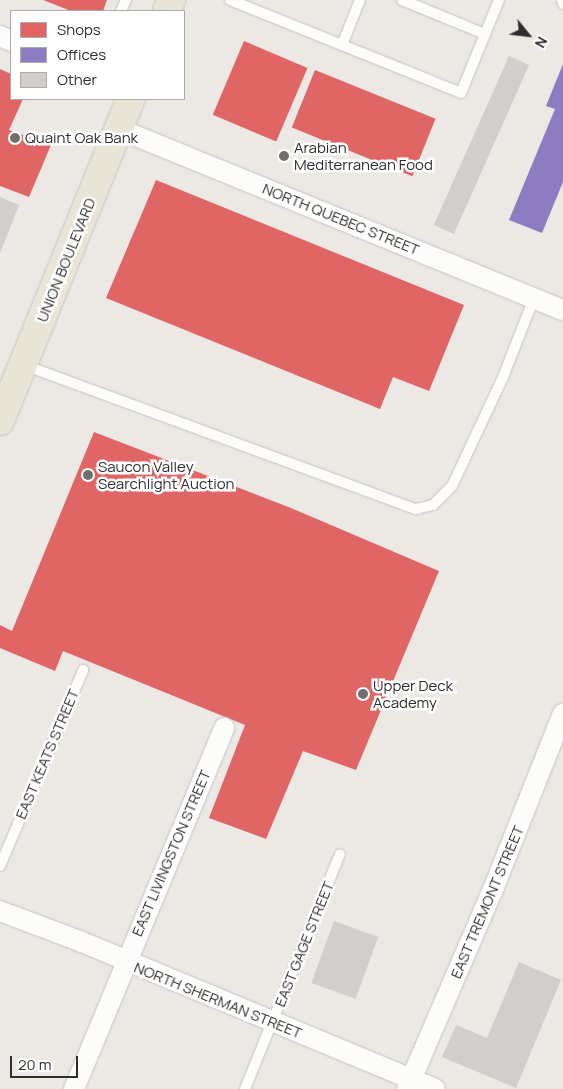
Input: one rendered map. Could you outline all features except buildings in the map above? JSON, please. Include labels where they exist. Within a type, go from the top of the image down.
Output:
[{"type":"main road","name":"UNION BOULEVARD","points":[[0,419],[131,100]]},
{"type":"street","name":"NORTH QUEBEC STREET","points":[[119,129],[563,310]]},
{"type":"street","name":"EAST TREMONT STREET","points":[[409,1084],[492,892],[563,714]]},
{"type":"street","name":"EAST LIVINGSTON STREET","points":[[74,1089],[224,728]]},
{"type":"street","name":"NORTH SHERMAN STREET","points":[[0,911],[82,942],[272,1022],[409,1084],[435,1089]]},
{"type":"lane","points":[[230,0],[461,94],[499,0]]},
{"type":"lane","points":[[342,45],[360,0]]},
{"type":"lane","points":[[402,0],[485,34]]},
{"type":"lane","points":[[562,0],[563,4]]},
{"type":"lane","points":[[23,365],[416,509],[433,505],[452,486],[503,377],[534,298]]},
{"type":"lane","name":"EAST KEATS STREET","points":[[0,866],[83,670]]},
{"type":"lane","name":"EAST GAGE STREET","points":[[245,1089],[340,854]]},
{"type":"place","name":"Quaint Oak Bank","points":[[15,138]]},
{"type":"place","name":"Arabian Mediterranean Food","points":[[284,156]]},
{"type":"place","name":"Saucon Valley Searchlight Auction","points":[[88,475]]},
{"type":"place","name":"Upper Deck Academy","points":[[363,694]]}]
